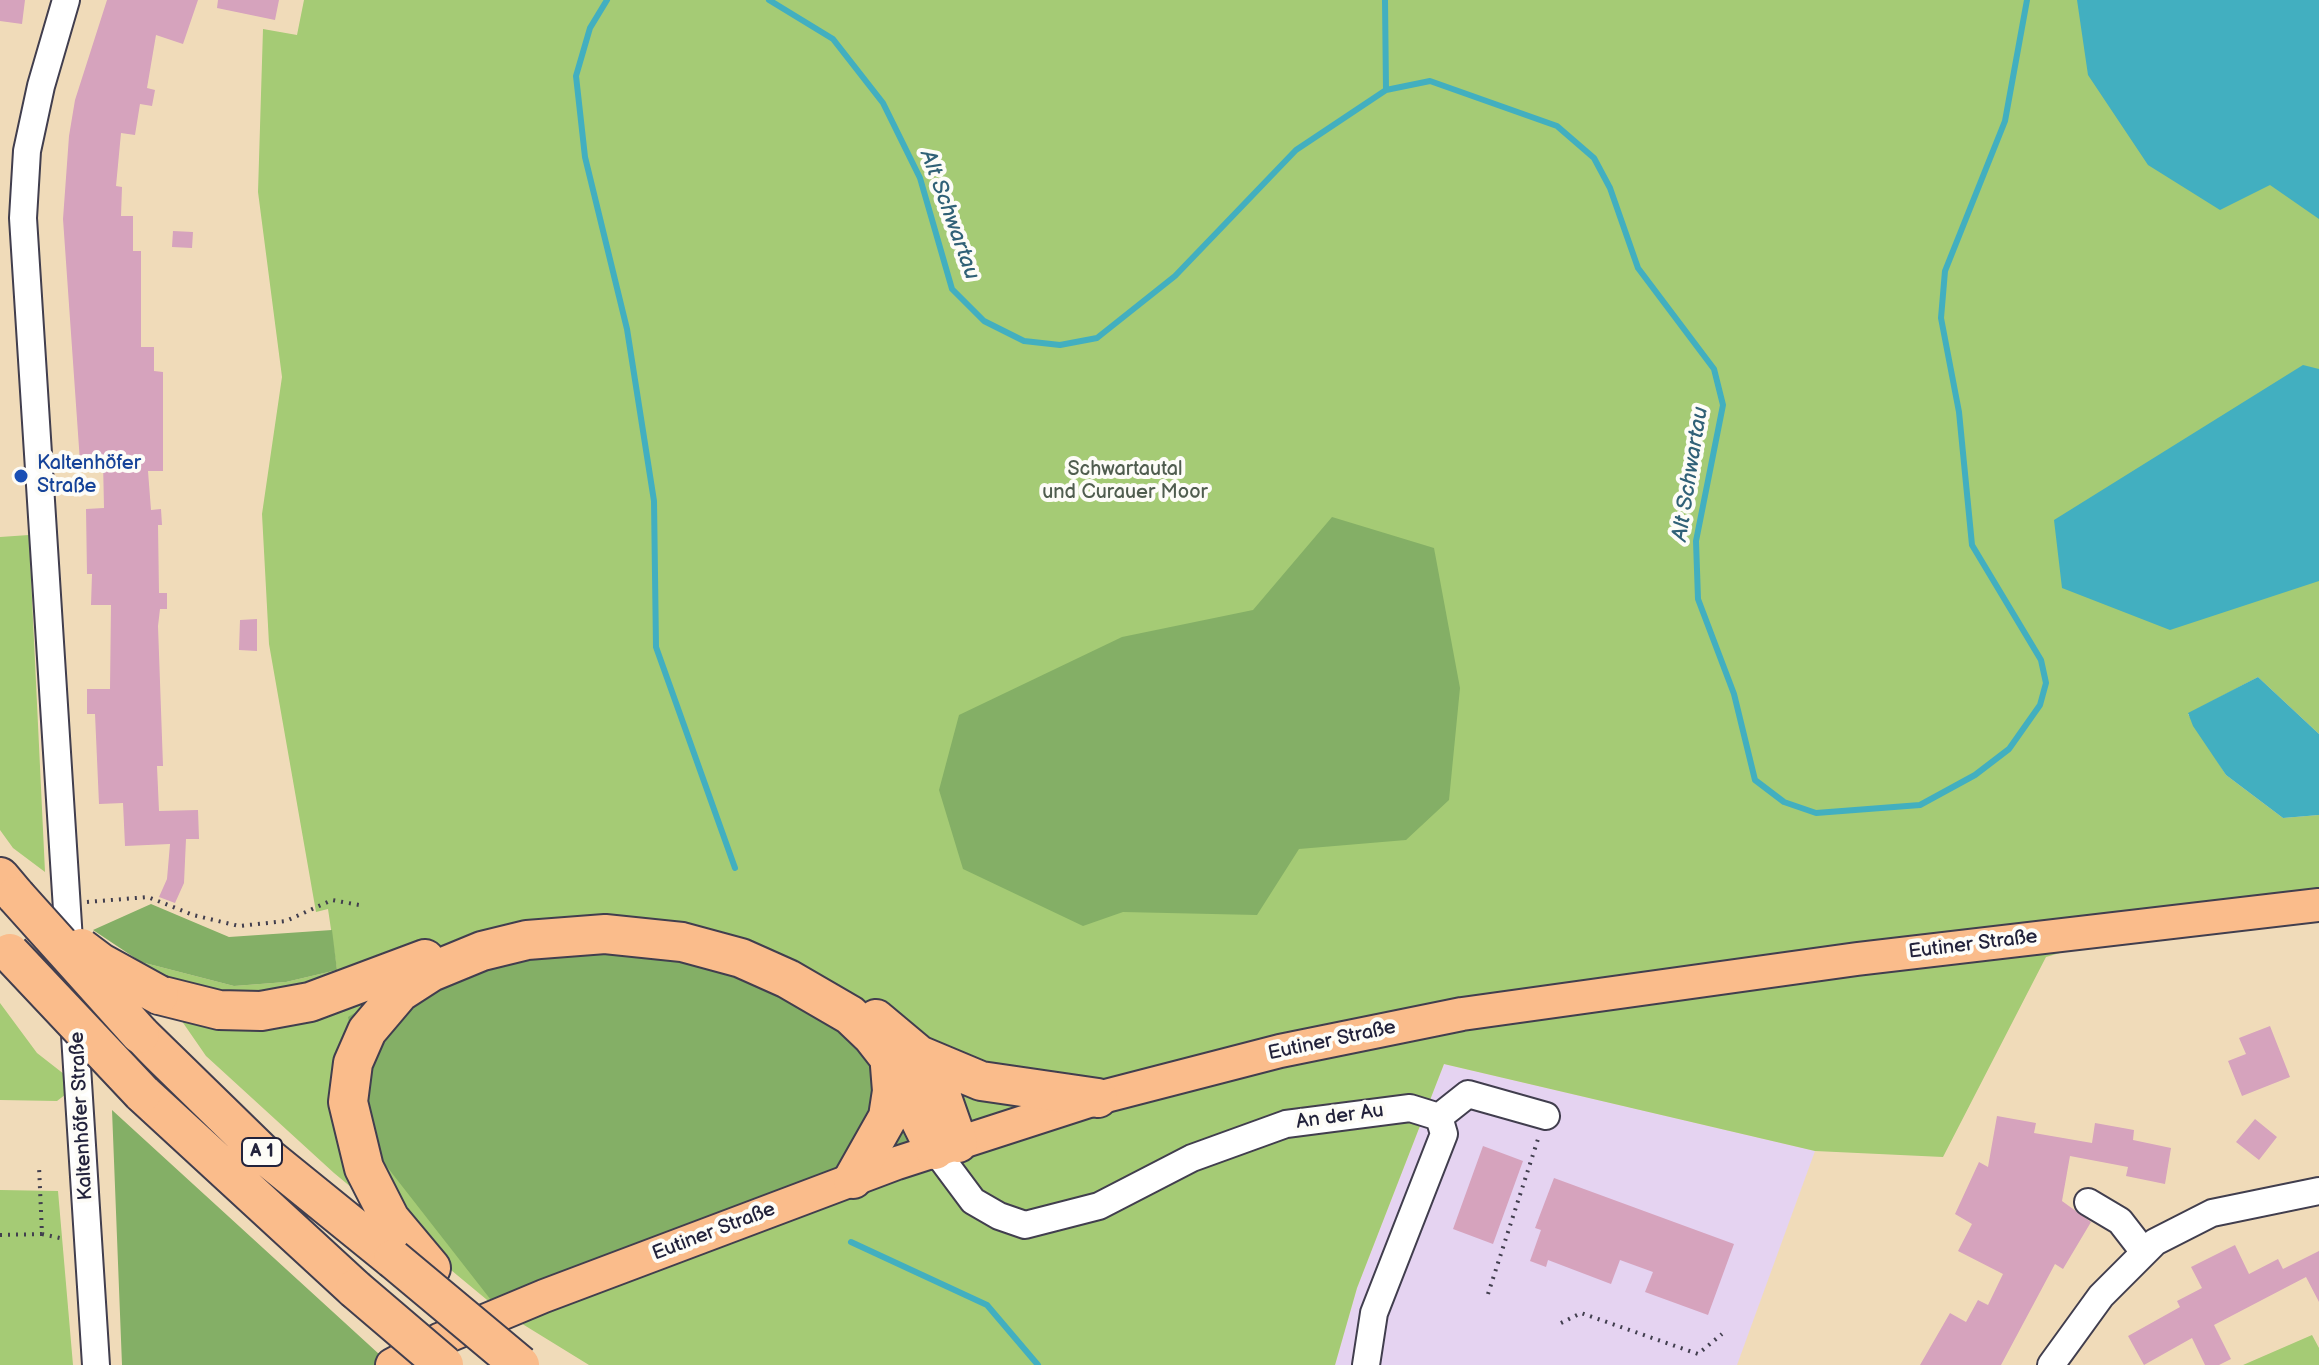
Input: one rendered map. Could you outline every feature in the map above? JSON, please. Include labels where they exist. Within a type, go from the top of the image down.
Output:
[{"type":"highway","points":[[8,886],[101,963],[159,995],[219,1010],[261,1011],[310,1002],[492,936],[546,925],[614,921],[693,932],[790,965],[857,1005],[904,1057],[981,1081],[1098,1098]]},
{"type":"highway","name":"A 1","points":[[8,886],[140,1034],[261,1152],[520,1365]]},
{"type":"highway","points":[[548,1365],[431,1268],[390,1219],[364,1168],[348,1102],[353,1063],[367,1031],[400,992],[431,972],[482,951],[527,940],[605,934],[682,942],[741,958],[788,979],[850,1015],[937,1083],[947,1147]]},
{"type":"highway","name":"A 1","points":[[5,947],[142,1093],[355,1289],[444,1365]]},
{"type":"highway","points":[[853,1179],[888,1117],[892,1091],[904,1057]]},
{"type":"main road","name":"Eutiner Straße","points":[[392,1365],[441,1339],[544,1296],[853,1179],[1098,1098],[1280,1051],[1462,1014],[1857,959],[2319,905]]},
{"type":"street","name":"Kaltenhöfer Straße","points":[[66,0],[41,86],[27,151],[23,218],[96,1365]]},
{"type":"street","points":[[1366,1365],[1374,1313],[1444,1134],[1439,1117],[1468,1094],[1546,1116]]},
{"type":"street","name":"An der Au","points":[[947,1147],[999,1216],[1025,1225],[1099,1206],[1192,1158],[1286,1124],[1410,1108],[1439,1117]]},
{"type":"street","points":[[2051,1365],[2101,1296],[2155,1242],[2212,1213],[2319,1191]]},
{"type":"street","points":[[2088,1202],[2120,1221],[2144,1252]]},
{"type":"street","name":"Kaltenhöfer Straße","points":[[94,1328],[105,1365]]},
{"type":"path","points":[[69,904],[148,897],[193,915],[239,926],[286,921],[332,900],[359,905]]},
{"type":"path","points":[[1488,1294],[1546,1116]]},
{"type":"path","points":[[39,1166],[42,1234]]},
{"type":"path","points":[[0,1235],[42,1234],[64,1239]]},
{"type":"path","points":[[1561,1323],[1581,1313],[1698,1354],[1722,1334]]},
{"type":"shaded area","points":[[1444,1064],[1815,1151],[1737,1365],[1335,1365],[1357,1288]]},
{"type":"green space","name":"Schwartautal und Curauer Moor","points":[[304,0],[2319,0],[2319,734],[2258,677],[2188,714],[2226,775],[2283,818],[2319,815],[2319,910],[2077,948],[2046,957],[1943,1157],[1815,1151],[1444,1064],[1357,1288],[1335,1365],[589,1365],[498,1309],[334,1173],[206,1056],[141,962],[234,986],[286,982],[337,970],[328,909],[316,912],[269,644],[262,514],[282,377],[258,192],[263,29],[297,35]]},
{"type":"green space","points":[[1332,517],[1434,548],[1460,688],[1449,800],[1406,840],[1299,849],[1257,915],[1123,912],[1083,926],[963,869],[939,790],[959,715],[1122,637],[1253,610]]},
{"type":"green space","points":[[29,535],[45,872],[13,848],[0,830],[0,537]]},
{"type":"green space","points":[[151,904],[229,937],[332,930],[337,970],[286,982],[234,986],[141,962],[93,930]]},
{"type":"green space","points":[[681,927],[768,947],[840,985],[926,1136],[498,1309],[377,1154],[348,1017],[439,963]]},
{"type":"green space","points":[[0,1003],[37,1053],[78,1085],[57,1101],[0,1100]]},
{"type":"green space","points":[[112,1110],[391,1365],[122,1365]]},
{"type":"green space","points":[[0,1190],[58,1191],[73,1365],[0,1365]]},
{"type":"green space","points":[[2312,1335],[2319,1348],[2319,1365],[2243,1365]]},
{"type":"water","points":[[2077,0],[2319,0],[2319,219],[2270,185],[2220,210],[2148,165],[2088,75]]},
{"type":"water","points":[[2303,365],[2319,369],[2319,581],[2170,630],[2062,588],[2054,520]]},
{"type":"water","points":[[2258,677],[2319,734],[2319,815],[2283,818],[2226,775],[2193,726],[2188,713]]},
{"type":"building","points":[[0,0],[25,0],[22,24],[0,21]]},
{"type":"building","points":[[107,0],[198,0],[183,44],[156,35],[147,88],[155,90],[152,106],[140,104],[135,135],[121,133],[116,186],[122,187],[121,216],[133,216],[133,251],[141,251],[141,347],[154,347],[154,371],[163,372],[163,471],[148,471],[151,510],[161,509],[162,525],[158,525],[159,593],[167,593],[167,609],[160,609],[158,626],[163,766],[157,766],[159,811],[198,810],[199,839],[186,839],[184,883],[175,903],[159,897],[167,879],[170,844],[125,846],[123,803],[99,804],[95,714],[87,714],[87,689],[110,689],[111,605],[91,605],[92,574],[87,574],[86,509],[104,508],[103,461],[80,462],[63,219],[75,100]]},
{"type":"building","points":[[218,0],[279,0],[275,20],[217,8]]},
{"type":"building","points":[[173,231],[193,232],[192,248],[172,247]]},
{"type":"building","points":[[257,619],[257,651],[239,650],[240,620]]},
{"type":"building","points":[[2270,1026],[2290,1077],[2242,1096],[2228,1061],[2246,1054],[2239,1038]]},
{"type":"building","points":[[1997,1116],[2036,1123],[2034,1133],[2092,1143],[2095,1123],[2134,1130],[2133,1140],[2171,1148],[2165,1184],[2126,1176],[2128,1167],[2070,1156],[2062,1201],[2091,1222],[2063,1269],[2055,1264],[2001,1365],[1920,1365],[1950,1313],[1966,1322],[1978,1300],[1988,1305],[2003,1274],[1958,1251],[1972,1224],[1955,1214],[1979,1162],[1988,1167]]},
{"type":"building","points":[[2255,1119],[2277,1137],[2259,1160],[2236,1142]]},
{"type":"building","points":[[1483,1146],[1523,1161],[1493,1244],[1453,1229]]},
{"type":"building","points":[[1554,1178],[1734,1244],[1708,1315],[1645,1292],[1653,1272],[1620,1260],[1611,1284],[1548,1260],[1546,1267],[1530,1261],[1541,1230],[1535,1228]]},
{"type":"building","points":[[2235,1245],[2249,1274],[2278,1259],[2283,1269],[2319,1251],[2319,1302],[2306,1277],[2214,1325],[2231,1359],[2219,1365],[2205,1365],[2192,1338],[2144,1365],[2128,1336],[2180,1307],[2177,1301],[2202,1288],[2191,1267]]},
{"type":"waterway","name":"Alt Schwartau","points":[[607,0],[590,28],[576,76],[585,157],[627,329],[654,501],[656,647],[735,868]]},
{"type":"waterway","name":"Alt Schwartau","points":[[769,0],[833,39],[883,103],[920,178],[952,289],[984,321],[1024,341],[1060,345],[1097,338],[1175,276],[1296,150],[1386,90],[1430,81],[1557,126],[1594,158],[1610,188],[1638,268],[1714,369],[1723,405],[1696,541],[1698,599],[1734,694],[1755,780],[1784,802],[1816,813],[1920,805],[1975,775],[2009,749],[2040,705],[2046,683],[2041,660],[1972,545],[1959,412],[1941,318],[1945,271],[2005,121],[2027,0]]},
{"type":"waterway","points":[[1385,0],[1386,90]]},
{"type":"waterway","name":"Alt Schwartau","points":[[851,1242],[987,1305],[1038,1365]]},
{"type":"place","name":"Kaltenhöfer Straße","points":[[21,476]]}]
